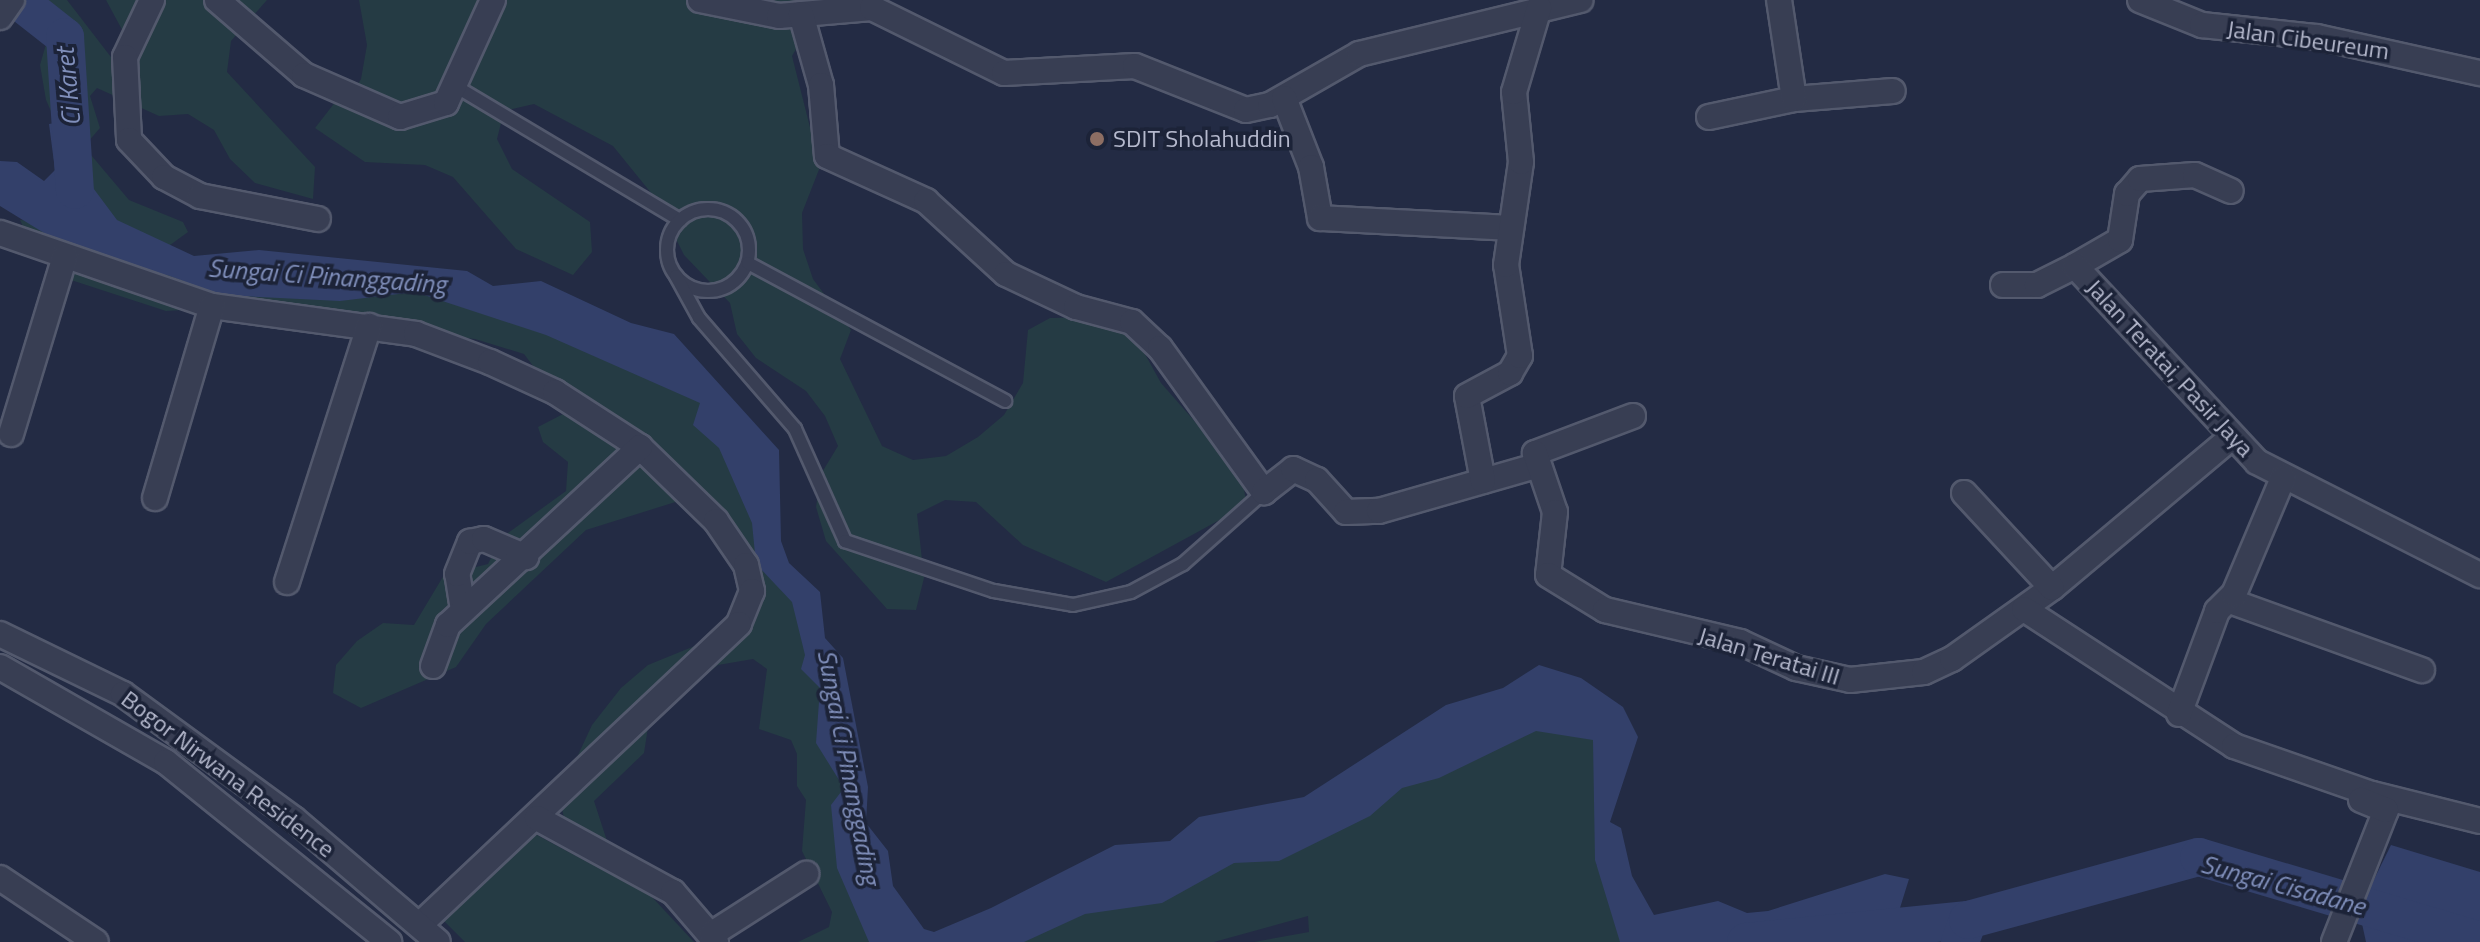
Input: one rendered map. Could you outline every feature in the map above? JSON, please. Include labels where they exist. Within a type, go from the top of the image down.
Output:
[{"type":"street","points":[[152,0],[125,57],[129,140],[164,177],[200,196],[318,219]]},
{"type":"street","points":[[217,0],[304,75],[378,111],[424,114],[446,103],[493,0]]},
{"type":"street","points":[[700,0],[801,14],[872,8],[897,15],[1004,73],[1135,66],[1246,110],[1284,98],[1359,54],[1580,0]]},
{"type":"street","points":[[1779,0],[1794,99]]},
{"type":"street","name":"Jalan Cibeureum","points":[[2140,0],[2202,25],[2317,37],[2480,73]]},
{"type":"street","points":[[1483,481],[1467,396],[1517,365],[1507,288],[1509,228],[1521,162],[1514,92],[1539,8]]},
{"type":"street","points":[[801,14],[821,85],[827,156],[926,201],[1006,274],[1076,307],[1132,322],[1160,348],[1264,492],[1293,469],[1317,480],[1336,506],[1360,513],[1536,466],[1537,450],[1633,416]]},
{"type":"street","points":[[1709,117],[1794,99],[1893,91]]},
{"type":"street","points":[[1284,98],[1311,167],[1317,215],[1382,223],[1509,228]]},
{"type":"street","points":[[2075,266],[2120,240],[2127,194],[2140,179],[2195,175],[2231,191]]},
{"type":"street","points":[[0,233],[212,306],[416,334],[503,368],[640,447],[716,521],[746,565],[746,612],[537,818],[429,934]]},
{"type":"street","points":[[11,434],[65,256]]},
{"type":"street","name":"Jalan Teratai, Pasir Jaya","points":[[2003,285],[2037,285],[2075,266],[2231,438],[2283,478],[2472,570]]},
{"type":"street","points":[[155,498],[212,306]]},
{"type":"street","points":[[287,582],[369,326]]},
{"type":"street","name":"Jalan Teratai III","points":[[1536,466],[1555,512],[1548,575],[1605,610],[1740,642],[1826,677],[1924,672],[2052,588],[2231,438]]},
{"type":"street","points":[[433,666],[443,634],[463,610],[526,557],[640,447]]},
{"type":"street","points":[[2179,714],[2217,611],[2230,601],[2283,478]]},
{"type":"street","points":[[1964,493],[2052,588]]},
{"type":"street","points":[[463,610],[457,574],[470,542],[484,539],[526,557]]},
{"type":"street","points":[[2230,601],[2422,670]]},
{"type":"street","points":[[2024,609],[2179,714],[2257,754],[2279,770],[2389,804],[2480,821]]},
{"type":"street","name":"Bogor Nirwana Residence","points":[[0,634],[123,694],[294,819],[429,934]]},
{"type":"street","name":"Bogor Nirwana Residence","points":[[0,667],[105,721],[232,810],[376,938]]},
{"type":"street","points":[[105,721],[123,694]]},
{"type":"street","points":[[2334,942],[2389,804]]},
{"type":"street","points":[[537,818],[673,892],[714,938],[806,874]]},
{"type":"street","points":[[0,878],[96,942]]},
{"type":"lane","points":[[455,86],[680,220]]},
{"type":"lane","points":[[676,276],[696,290],[722,289],[748,263],[748,236],[731,214],[705,208],[680,220],[667,253],[676,276],[699,318],[795,429],[845,541],[994,591],[1073,605],[1131,592],[1183,564],[1264,492]]},
{"type":"lane","points":[[748,263],[1005,401]]},
{"type":"shaded area","points":[[1,0],[67,0],[131,83],[133,50],[106,0],[267,0],[231,41],[227,72],[315,167],[313,199],[255,183],[230,159],[214,130],[188,114],[159,116],[97,88],[90,96],[100,128],[87,143],[91,155],[129,200],[183,222],[188,232],[166,248],[123,232],[91,202],[46,100],[40,65],[46,44]]},
{"type":"shaded area","points":[[359,0],[825,0],[792,56],[820,167],[802,213],[803,249],[813,279],[851,330],[840,359],[882,446],[913,460],[946,456],[978,437],[1004,415],[1023,383],[1028,330],[1050,318],[1096,317],[1130,327],[1161,383],[1241,474],[1247,505],[1106,582],[1023,545],[976,502],[945,500],[917,514],[924,578],[916,610],[887,609],[826,541],[816,507],[821,474],[838,446],[825,416],[806,391],[756,358],[737,334],[730,303],[684,255],[656,199],[613,146],[534,104],[504,111],[497,139],[512,169],[590,222],[592,252],[573,275],[516,249],[453,177],[425,165],[365,162],[315,128],[336,101],[349,100],[361,79],[367,45]]},
{"type":"shaded area","points":[[20,220],[51,222],[171,265],[425,282],[701,395],[792,587],[851,785],[879,942],[798,942],[829,927],[832,912],[802,851],[806,800],[797,786],[797,754],[791,740],[759,729],[767,669],[753,659],[718,665],[649,721],[644,753],[594,801],[609,847],[565,822],[559,796],[592,725],[621,688],[648,665],[707,641],[745,612],[733,554],[685,499],[586,530],[486,624],[456,667],[361,708],[333,693],[336,665],[357,641],[383,623],[414,625],[444,575],[488,564],[501,538],[566,491],[568,462],[543,442],[538,427],[565,413],[562,404],[524,354],[475,339],[200,309],[166,311],[71,280],[33,248]]},
{"type":"shaded area","points":[[1595,721],[1602,775],[1596,865],[1607,868],[1650,932],[1722,942],[1254,942],[1309,932],[1308,916],[1214,942],[1014,942],[1501,724]]},
{"type":"shaded area","points":[[535,834],[651,896],[694,942],[465,942],[441,918]]},
{"type":"shaded area","points":[[1859,910],[1895,916],[1900,942],[1725,942]]},
{"type":"water","points":[[67,121],[79,169],[117,220],[194,256],[259,250],[467,271],[493,286],[541,281],[631,323],[674,334],[779,450],[781,541],[789,563],[820,592],[825,638],[843,658],[868,787],[866,823],[888,851],[893,886],[924,929],[934,932],[991,908],[1115,845],[1170,841],[1199,817],[1304,797],[1446,705],[1503,688],[1539,665],[1581,678],[1623,707],[1638,737],[1610,822],[1621,828],[1632,876],[1654,915],[1718,901],[1747,913],[1768,911],[1885,874],[1909,879],[1895,924],[1886,917],[1777,942],[1620,942],[1595,860],[1593,740],[1536,731],[1439,778],[1402,788],[1370,816],[1279,861],[1234,863],[1162,903],[1085,914],[1024,942],[869,942],[837,868],[831,805],[844,788],[816,743],[820,688],[801,669],[805,655],[792,602],[756,564],[752,523],[719,448],[693,425],[700,403],[546,335],[415,292],[340,301],[220,295],[167,275],[120,269],[62,244],[0,206],[0,161],[17,162],[44,181],[55,170],[49,124]]},
{"type":"water","points":[[2391,845],[2480,872],[2480,942],[2366,942],[2359,910]]},
{"type":"waterway","name":"Ci Karet","points":[[18,0],[65,37],[75,190]]},
{"type":"waterway","name":"Sungai Cisadane","points":[[1960,942],[1968,920],[2199,857],[2480,941]]},
{"type":"waterway","name":"Sungai Ci Pinanggading","points":[[1746,942],[1968,920]]},
{"type":"place","name":"SDIT Sholahuddin","points":[[1097,139]]}]
